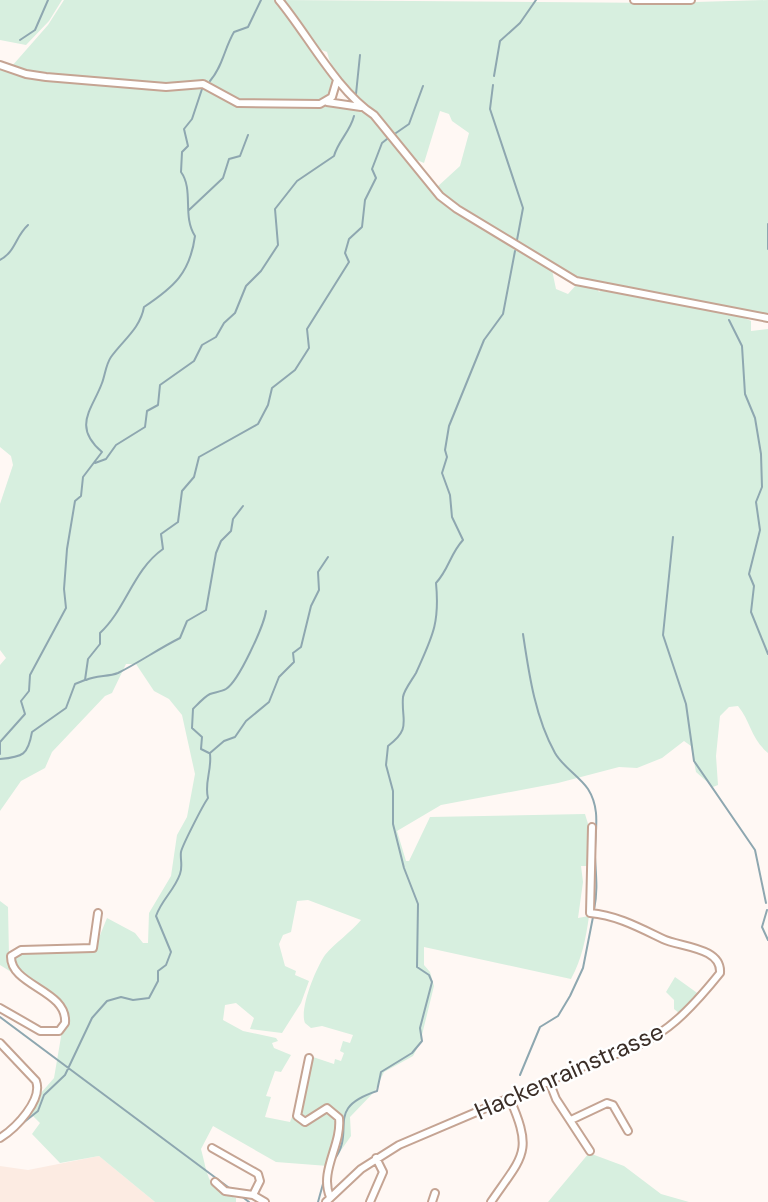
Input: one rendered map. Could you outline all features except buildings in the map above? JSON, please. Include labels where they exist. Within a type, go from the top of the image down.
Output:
[{"type":"street","points":[[279,0],[337,80],[361,107],[374,115],[440,196],[563,275],[591,285],[768,318]]},
{"type":"street","points":[[634,0],[691,0]]},
{"type":"street","points":[[0,65],[26,74],[46,77],[166,87],[203,84],[238,103],[327,102],[361,107]]},
{"type":"street","points":[[327,102],[336,88],[337,80]]},
{"type":"street","name":"Hackenrainstrasse","points":[[328,1199],[376,1157],[509,1097],[621,1053],[674,1024],[686,1014],[721,969],[709,954],[694,947],[665,940],[639,926],[590,913],[592,827]]},
{"type":"street","points":[[0,1008],[40,1031],[55,1032],[64,1027],[66,1016],[63,1010],[15,969],[11,956],[21,950],[93,948],[98,913]]},
{"type":"street","points":[[0,1043],[36,1081],[38,1089],[34,1100],[14,1126],[0,1138]]},
{"type":"street","points":[[309,1058],[297,1116],[301,1121],[307,1121],[327,1108],[339,1118],[338,1136],[328,1176],[328,1199]]},
{"type":"street","points":[[549,1081],[556,1099],[590,1151]]},
{"type":"street","points":[[491,1202],[519,1162],[525,1145],[521,1126],[509,1097]]},
{"type":"street","points":[[571,1120],[607,1103],[612,1105],[628,1131]]},
{"type":"street","points":[[212,1148],[258,1174],[260,1181],[253,1195]]},
{"type":"street","points":[[370,1202],[383,1172],[376,1157]]},
{"type":"street","points":[[215,1182],[225,1191],[253,1195],[265,1202]]},
{"type":"street","points":[[432,1202],[435,1193]]},
{"type":"shaded area","points":[[99,1156],[155,1202],[0,1202],[0,1166],[28,1170]]},
{"type":"green space","points":[[0,0],[62,0],[49,21],[26,45],[0,40]]},
{"type":"green space","points":[[64,0],[277,0],[335,78],[329,97],[321,102],[239,102],[200,80],[176,86],[35,74],[12,66],[48,25]]},
{"type":"green space","points":[[281,0],[661,3],[768,0],[768,317],[575,279],[450,202],[436,188],[460,166],[469,133],[452,121],[449,114],[440,111],[424,163],[412,158],[351,94],[332,66],[327,52],[319,49]]},
{"type":"green space","points":[[0,66],[27,78],[30,76],[166,89],[199,85],[235,104],[333,105],[362,110],[376,119],[438,195],[456,211],[552,270],[556,289],[568,294],[577,284],[596,287],[599,292],[603,289],[734,313],[751,321],[751,331],[768,329],[768,753],[758,742],[738,706],[729,707],[720,716],[716,756],[718,785],[713,787],[696,772],[691,746],[684,741],[662,758],[637,768],[619,767],[558,783],[441,805],[397,831],[406,861],[409,861],[430,817],[585,814],[589,827],[587,866],[581,866],[583,882],[578,918],[589,916],[585,940],[571,979],[424,947],[424,965],[430,972],[434,986],[420,1043],[413,1056],[384,1072],[375,1091],[350,1117],[351,1136],[330,1166],[339,1137],[338,1113],[323,1107],[302,1120],[300,1099],[310,1056],[334,1064],[335,1059],[341,1061],[344,1053],[340,1051],[343,1041],[350,1043],[353,1035],[322,1026],[311,1028],[305,1023],[304,1008],[313,979],[325,955],[361,920],[308,900],[297,901],[291,932],[283,935],[279,944],[285,966],[296,971],[295,975],[309,981],[301,1003],[282,1033],[250,1029],[254,1018],[236,1003],[225,1005],[223,1020],[243,1031],[276,1038],[278,1041],[272,1043],[274,1048],[291,1055],[281,1072],[275,1071],[266,1096],[271,1097],[265,1117],[290,1122],[297,1104],[296,1118],[304,1124],[327,1110],[337,1119],[336,1136],[328,1166],[276,1162],[213,1126],[201,1149],[210,1181],[219,1191],[236,1198],[236,1202],[155,1202],[99,1156],[60,1163],[32,1134],[40,1123],[31,1114],[41,1093],[54,1078],[62,1031],[69,1020],[60,1004],[14,966],[14,955],[20,952],[94,950],[107,918],[135,933],[143,943],[148,943],[149,913],[171,876],[177,835],[187,817],[195,774],[182,715],[169,699],[154,691],[136,664],[126,664],[112,693],[105,696],[52,752],[45,768],[21,781],[0,811],[0,665],[6,658],[0,650],[0,504],[13,465],[11,456],[0,447]]},
{"type":"green space","points":[[0,901],[8,907],[9,956],[24,980],[0,965]]},
{"type":"green space","points":[[675,977],[700,995],[690,1009],[679,1013],[674,1009],[674,1000],[666,992]]},
{"type":"green space","points":[[589,1153],[624,1166],[661,1194],[689,1202],[548,1202]]},
{"type":"waterway","points":[[20,40],[35,30],[48,0]]},
{"type":"waterway","points":[[210,81],[234,32],[248,27],[261,0]]},
{"type":"waterway","points":[[494,76],[500,41],[520,23],[536,0]]},
{"type":"waterway","points":[[356,94],[360,55]]},
{"type":"waterway","points":[[493,85],[490,109],[523,208],[517,240]]},
{"type":"waterway","points":[[396,133],[409,124],[423,86]]},
{"type":"waterway","points":[[0,754],[0,742],[25,714],[21,701],[29,691],[30,675],[66,608],[64,589],[67,549],[75,501],[81,496],[83,477],[102,452],[88,434],[86,426],[90,410],[111,357],[135,328],[144,307],[179,278],[193,249],[195,236],[189,220],[187,187],[181,172],[182,152],[188,146],[184,129],[192,119],[202,89]]},
{"type":"waterway","points":[[95,463],[106,459],[116,445],[145,427],[147,411],[158,405],[160,385],[194,361],[202,345],[216,337],[224,323],[235,313],[246,286],[261,271],[278,245],[275,209],[297,181],[334,156],[354,116]]},
{"type":"waterway","points":[[189,210],[223,178],[229,159],[240,156],[248,135]]},
{"type":"waterway","points":[[0,759],[23,753],[29,746],[32,732],[66,708],[75,684],[85,680],[88,659],[100,644],[100,633],[117,613],[144,568],[163,549],[161,534],[178,522],[182,491],[194,477],[199,457],[258,424],[268,405],[272,388],[295,370],[309,348],[307,329],[349,262],[345,253],[349,239],[362,227],[365,200],[376,178],[372,169],[382,143],[387,139]]},
{"type":"waterway","points":[[768,224],[768,249]]},
{"type":"waterway","points":[[0,260],[28,225]]},
{"type":"waterway","points":[[334,1160],[340,1149],[344,1121],[351,1105],[377,1091],[381,1072],[412,1053],[422,1041],[420,1028],[432,982],[429,975],[417,967],[418,904],[404,868],[393,824],[393,791],[386,765],[388,746],[403,729],[404,694],[426,650],[436,620],[436,583],[463,540],[452,517],[450,495],[442,473],[447,457],[445,450],[449,426],[484,340],[503,314],[515,251]]},
{"type":"waterway","points":[[729,320],[742,346],[745,394],[755,418],[761,454],[762,487],[756,502],[760,530],[749,574],[754,586],[751,612],[768,654]]},
{"type":"waterway","points":[[86,680],[118,673],[180,638],[187,621],[206,610],[216,553],[221,541],[231,531],[233,519],[243,506]]},
{"type":"waterway","points":[[673,537],[663,635],[686,704],[694,761],[755,850],[766,903]]},
{"type":"waterway","points":[[210,753],[224,741],[235,737],[246,721],[269,702],[279,677],[294,662],[293,653],[301,647],[311,606],[319,590],[318,572],[328,557]]},
{"type":"waterway","points":[[209,753],[201,749],[202,737],[192,728],[193,709],[208,695],[224,690],[231,684],[250,652],[266,611]]},
{"type":"waterway","points":[[523,634],[542,725],[558,758],[588,789],[595,806],[594,910]]},
{"type":"waterway","points":[[18,1127],[38,1111],[44,1095],[65,1075],[92,1018],[107,1001],[121,997],[133,1000],[149,998],[158,981],[158,971],[166,965],[171,952],[156,916],[181,871],[182,848],[208,798],[210,754]]},
{"type":"waterway","points":[[767,910],[762,927],[768,940]]},
{"type":"waterway","points":[[520,1075],[540,1027],[558,1016],[583,968],[593,917]]},
{"type":"waterway","points":[[0,1017],[232,1190]]},
{"type":"waterway","points":[[318,1202],[326,1173]]},
{"type":"waterway","points":[[240,1195],[249,1202]]}]
